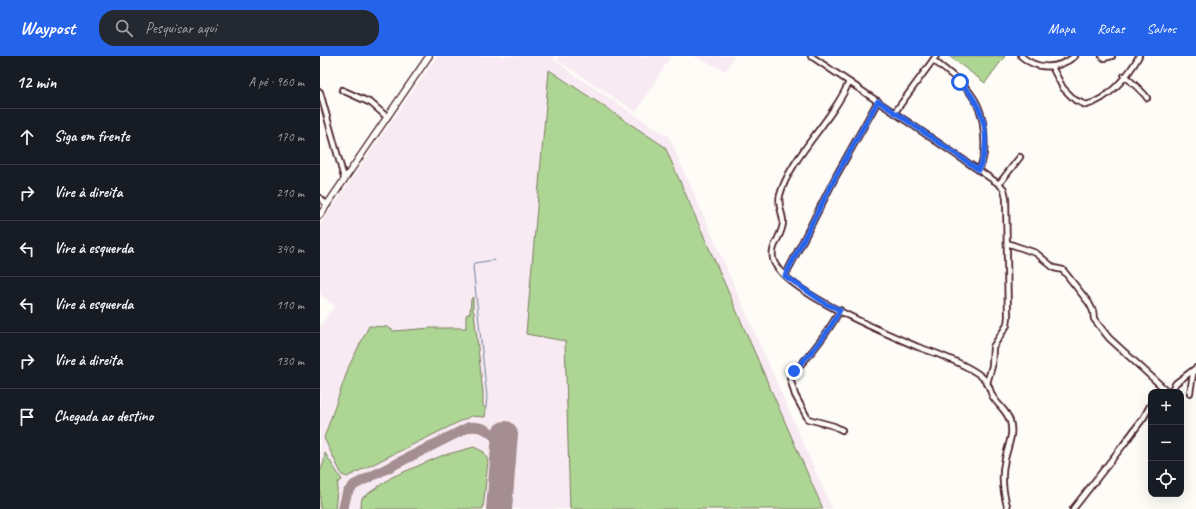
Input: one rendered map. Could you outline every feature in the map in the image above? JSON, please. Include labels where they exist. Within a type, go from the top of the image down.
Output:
[{"type":"main road","points":[[320,215],[427,57]]},
{"type":"street","points":[[811,56],[895,112],[1004,189],[1006,198],[1008,317],[1007,325],[993,347],[992,366],[987,383]]},
{"type":"street","points":[[1020,56],[1034,65],[1052,67],[1062,64],[1074,56]]},
{"type":"street","points":[[1102,56],[1104,58],[1112,56]]},
{"type":"street","points":[[1052,67],[1063,88],[1075,100],[1086,105],[1101,101],[1124,76],[1139,56]]},
{"type":"street","points":[[895,112],[935,58],[968,90],[980,107],[984,124],[985,152],[979,170]]},
{"type":"street","points":[[1124,76],[1133,85],[1145,93],[1147,98]]},
{"type":"street","points":[[849,82],[837,106],[797,162],[783,186],[779,196],[783,222],[775,242],[773,255],[774,262],[785,276],[826,304],[905,341],[946,357],[974,371],[987,383],[994,398],[1010,420],[1012,432],[1003,471],[1005,498],[1008,509]]},
{"type":"street","points":[[342,90],[371,103],[387,117]]},
{"type":"street","points":[[320,92],[344,178]]},
{"type":"street","points":[[785,276],[836,176],[878,101]]},
{"type":"street","points":[[999,184],[1020,157]]},
{"type":"street","points":[[320,198],[327,205]]},
{"type":"street","points":[[1007,243],[1036,253],[1054,268],[1063,270],[1089,303],[1093,311],[1094,319],[1109,338],[1166,389]]},
{"type":"street","points":[[840,310],[831,327],[813,352],[790,378],[796,395],[808,419],[834,426],[842,430]]},
{"type":"street","points":[[1171,389],[1176,383],[1196,369]]},
{"type":"street","points":[[1190,394],[1193,374],[1196,369]]},
{"type":"street","points":[[1073,509],[1124,444],[1148,410]]},
{"type":"shaded area","points":[[437,56],[554,56],[555,60],[574,75],[669,137],[832,509],[320,509],[320,326],[335,306],[320,294],[320,225]]},
{"type":"shaded area","points":[[558,56],[671,56],[636,112],[557,60]]},
{"type":"shaded area","points":[[693,56],[734,56],[726,71]]},
{"type":"green space","points":[[949,56],[1005,56],[985,83]]},
{"type":"green space","points":[[549,70],[665,147],[823,509],[570,509],[565,341],[526,334]]},
{"type":"green space","points":[[473,297],[483,406],[486,408],[485,417],[471,416],[347,477],[342,475],[324,438],[349,366],[369,326],[387,327],[394,331],[432,328],[466,328],[466,315],[470,313],[471,299]]},
{"type":"green space","points":[[474,447],[484,452],[488,461],[483,509],[360,509],[362,498],[392,477],[441,456]]},
{"type":"green space","points":[[325,453],[342,480],[338,482],[335,509],[320,509],[320,472],[324,462]]},
{"type":"waterway","points":[[486,408],[487,397],[473,267],[474,263],[495,260]]},
{"type":"taxiway","points":[[343,509],[347,493],[354,485],[469,427],[481,428],[491,433],[498,441],[504,452]]},
{"type":"runway","points":[[499,509],[505,434]]},
{"type":"route","points":[[794,371],[813,352],[831,327],[840,310],[826,304],[785,276],[836,176],[878,101],[979,170],[985,156],[983,115],[976,100],[960,82]]}]
